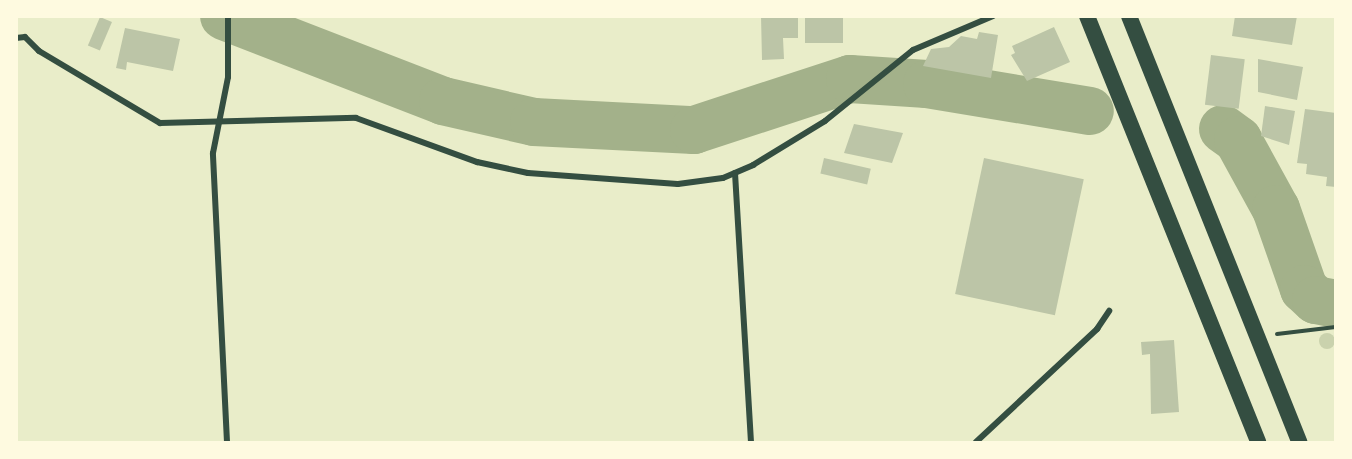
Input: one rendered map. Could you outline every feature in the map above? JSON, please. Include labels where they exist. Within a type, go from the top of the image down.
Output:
[{"type":"highway","points":[[1087,16],[1258,442]]},
{"type":"highway","points":[[1129,16],[1299,442]]},
{"type":"street","points":[[227,442],[213,153],[228,76],[228,16]]},
{"type":"street","points":[[16,38],[25,37],[39,51],[160,123],[192,119],[218,125],[356,118],[477,162],[528,173],[678,184],[735,173],[825,121],[870,86],[886,68],[993,16]]},
{"type":"street","points":[[735,173],[751,442]]},
{"type":"street","points":[[976,442],[1097,329],[1109,311]]},
{"type":"path","points":[[1256,337],[1335,327]]},
{"type":"green space","points":[[1327,333],[1335,341],[1327,349],[1319,341]]},
{"type":"building","points":[[761,16],[798,16],[798,38],[783,38],[784,59],[762,60]]},
{"type":"building","points":[[805,16],[843,16],[843,43],[805,43]]},
{"type":"building","points":[[1235,16],[1297,16],[1292,45],[1232,36]]},
{"type":"building","points":[[100,17],[112,22],[100,51],[88,46]]},
{"type":"building","points":[[1054,27],[1070,62],[1027,81],[1011,55],[1015,53],[1012,46]]},
{"type":"building","points":[[125,28],[180,39],[173,71],[127,62],[126,70],[116,68]]},
{"type":"building","points":[[979,32],[998,35],[991,78],[923,66],[931,49],[949,47],[961,36],[977,39]]},
{"type":"building","points":[[1211,55],[1245,59],[1239,109],[1205,105]]},
{"type":"building","points":[[1258,59],[1303,67],[1297,100],[1258,92]]},
{"type":"building","points":[[1265,106],[1295,111],[1289,145],[1261,136]]},
{"type":"building","points":[[1305,109],[1336,113],[1336,187],[1326,186],[1327,177],[1306,174],[1307,164],[1297,163]]},
{"type":"building","points":[[854,124],[903,133],[892,163],[844,153]]},
{"type":"building","points":[[824,158],[871,169],[867,184],[820,174]]},
{"type":"building","points":[[984,158],[1084,179],[1055,315],[955,294]]},
{"type":"building","points":[[1174,340],[1179,412],[1151,414],[1150,354],[1142,355],[1141,342]]},
{"type":"waterway","points":[[224,16],[443,101],[534,122],[694,130],[850,79],[927,84],[1090,111]]},
{"type":"waterway","points":[[1223,129],[1238,140],[1276,209],[1304,289],[1316,300],[1336,304]]}]
